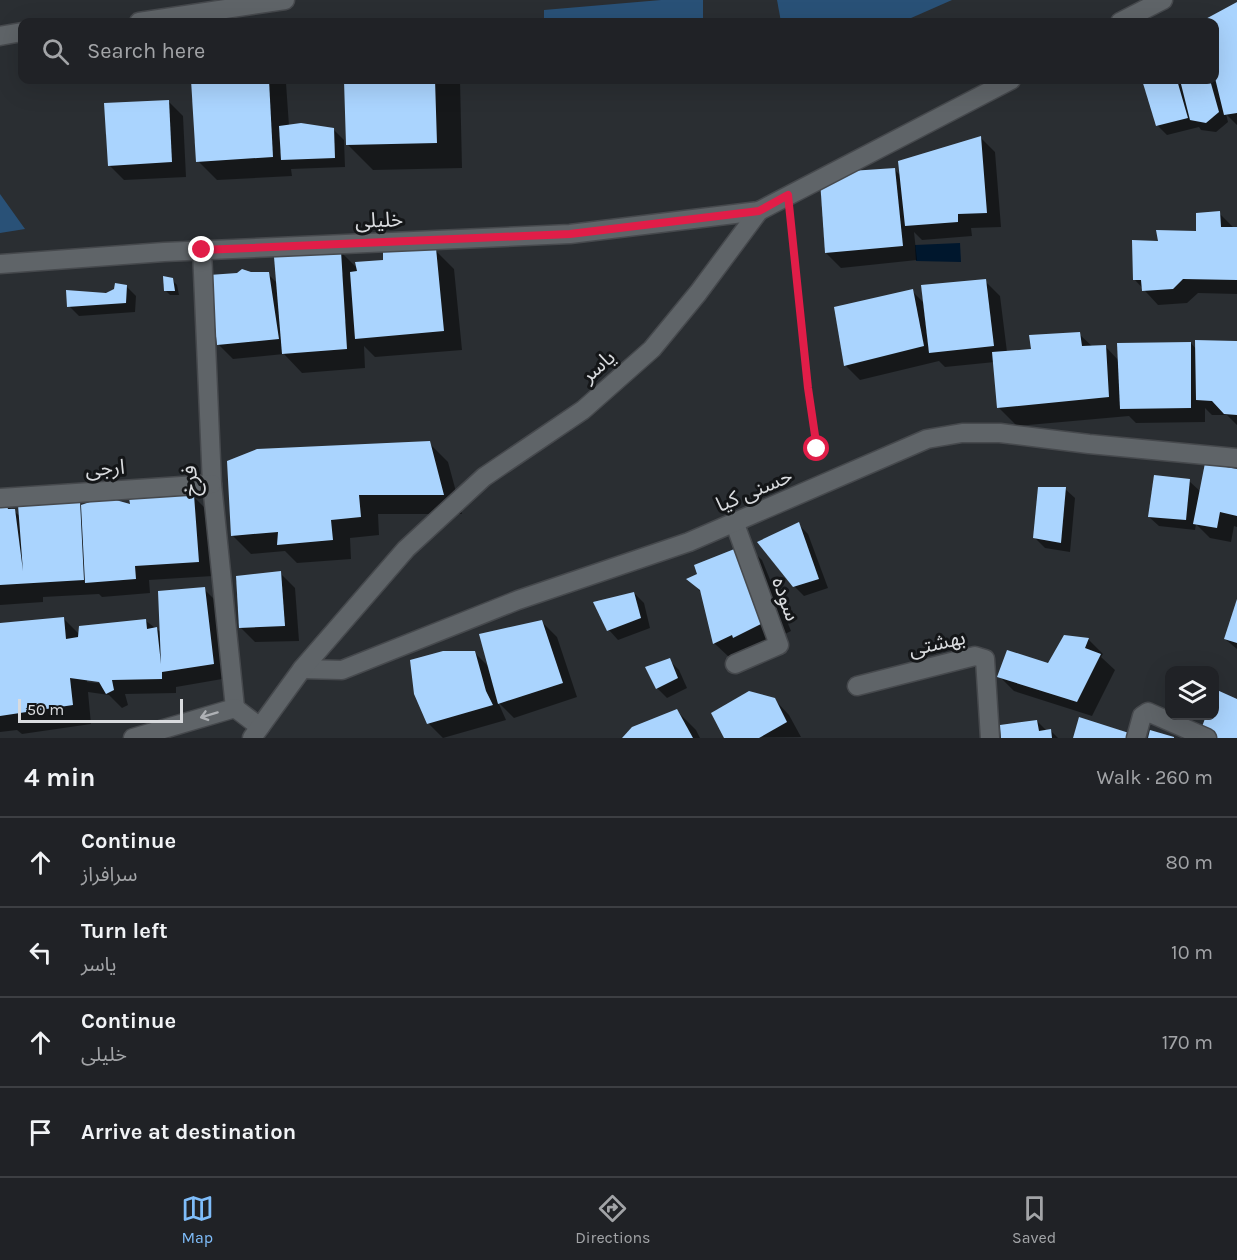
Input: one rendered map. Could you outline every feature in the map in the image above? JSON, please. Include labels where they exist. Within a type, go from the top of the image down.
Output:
[{"type":"street","points":[[166,18],[285,0]]},
{"type":"street","points":[[1128,18],[1164,0]]},
{"type":"street","name":"یاسر","points":[[256,733],[302,669],[406,549],[484,477],[583,410],[652,349],[698,293],[759,211],[1003,84]]},
{"type":"street","name":"خلیلی","points":[[0,264],[202,250],[570,234],[759,211]]},
{"type":"street","name":"فرخ","points":[[202,250],[212,484],[235,708]]},
{"type":"street","name":"حسنی کیا","points":[[302,669],[342,670],[518,600],[735,524],[927,439],[962,433],[1000,433],[1237,458]]},
{"type":"street","name":"ارجی","points":[[0,498],[212,484]]},
{"type":"street","name":"سوده","points":[[735,524],[779,645],[735,664]]},
{"type":"street","name":"بهشتی","points":[[857,686],[980,656],[985,659],[990,738]]},
{"type":"street","points":[[133,738],[235,708],[256,733]]},
{"type":"street","points":[[1136,738],[1142,716],[1148,712],[1207,738]]},
{"type":"path","points":[[788,195],[808,388],[817,449]]},
{"type":"shaded area","points":[[661,0],[703,0],[703,18],[544,18],[544,10]]},
{"type":"shaded area","points":[[777,0],[952,0],[911,18],[780,18]]},
{"type":"shaded area","points":[[0,194],[25,229],[0,233]]},
{"type":"shaded area","points":[[960,243],[961,262],[916,261],[915,245]]},
{"type":"building","points":[[1237,2],[1237,113],[1224,115],[1216,84],[1219,84],[1219,18],[1207,18]]},
{"type":"building","points":[[191,84],[269,84],[273,157],[196,162]]},
{"type":"building","points":[[344,84],[435,84],[437,143],[346,145]]},
{"type":"building","points":[[1143,84],[1178,84],[1188,118],[1156,126]]},
{"type":"building","points":[[1181,84],[1211,84],[1219,112],[1206,123],[1190,120]]},
{"type":"building","points":[[169,100],[172,162],[108,166],[104,103]]},
{"type":"building","points":[[301,123],[334,128],[335,158],[281,160],[279,126]]},
{"type":"building","points":[[981,136],[987,213],[958,214],[958,222],[905,226],[898,161]]},
{"type":"building","points":[[895,168],[903,246],[825,253],[820,180],[836,172]]},
{"type":"building","points":[[1220,211],[1221,227],[1237,227],[1237,280],[1183,279],[1173,289],[1142,291],[1141,280],[1133,280],[1132,240],[1158,241],[1156,230],[1196,231],[1196,213]]},
{"type":"building","points":[[436,248],[444,331],[355,339],[350,272],[357,271],[355,262],[383,260],[383,252]]},
{"type":"building","points":[[341,251],[347,349],[282,354],[274,257]]},
{"type":"building","points":[[242,269],[251,272],[269,272],[279,339],[217,345],[209,275],[237,273]]},
{"type":"building","points":[[163,276],[173,278],[175,291],[164,291]]},
{"type":"building","points":[[986,279],[994,346],[929,353],[921,285]]},
{"type":"building","points":[[115,283],[127,285],[126,303],[67,307],[66,290],[106,293],[114,289]]},
{"type":"building","points":[[913,289],[924,346],[844,366],[834,307]]},
{"type":"building","points":[[1080,332],[1082,346],[1106,345],[1109,397],[997,408],[992,352],[1031,349],[1029,335]]},
{"type":"building","points":[[1195,340],[1237,341],[1237,415],[1224,414],[1212,401],[1196,400]]},
{"type":"building","points":[[1191,342],[1191,408],[1120,409],[1117,343]]},
{"type":"building","points":[[430,441],[444,495],[359,495],[361,517],[331,520],[333,540],[277,545],[278,532],[231,536],[227,461],[257,449]]},
{"type":"building","points":[[1205,463],[1237,469],[1237,516],[1220,512],[1217,528],[1193,524]]},
{"type":"building","points":[[1154,475],[1190,479],[1186,520],[1148,517]]},
{"type":"building","points":[[1038,487],[1066,487],[1061,543],[1033,538]]},
{"type":"building","points":[[194,495],[199,562],[135,566],[136,579],[85,583],[81,505],[105,497],[130,504],[129,498]]},
{"type":"building","points":[[80,501],[84,580],[0,585],[0,504],[6,504],[8,509],[15,509],[23,571],[18,505]]},
{"type":"building","points":[[799,522],[819,579],[793,587],[757,542]]},
{"type":"building","points":[[747,544],[777,616],[733,638],[732,635],[713,644],[700,590],[686,579],[697,574],[694,565]]},
{"type":"building","points":[[281,571],[285,626],[239,628],[236,576]]},
{"type":"building","points":[[205,587],[214,664],[162,672],[162,679],[112,680],[114,690],[106,694],[99,682],[70,678],[73,705],[0,716],[0,623],[64,617],[66,639],[78,637],[79,626],[146,619],[147,629],[157,627],[161,664],[158,591]]},
{"type":"building","points":[[634,592],[641,618],[607,631],[593,602]]},
{"type":"building","points":[[1237,599],[1237,643],[1224,639]]},
{"type":"building","points":[[542,620],[563,683],[498,704],[479,634]]},
{"type":"building","points":[[1064,635],[1089,638],[1085,648],[1101,654],[1077,702],[997,677],[1007,650],[1048,663]]},
{"type":"building","points":[[443,651],[475,651],[486,691],[493,705],[427,724],[414,694],[410,660]]},
{"type":"building","points":[[670,658],[678,678],[656,689],[645,667]]},
{"type":"building","points":[[749,691],[775,698],[787,722],[759,738],[724,738],[711,713]]},
{"type":"building","points":[[1219,691],[1237,699],[1237,738],[1216,738],[1200,732],[1204,720],[1219,720]]},
{"type":"building","points":[[677,709],[693,738],[622,738],[632,727]]},
{"type":"building","points":[[1079,717],[1129,733],[1128,738],[1073,738]]},
{"type":"building","points":[[1037,720],[1039,731],[1051,729],[1052,738],[1001,738],[1000,725]]},
{"type":"building","points":[[1150,730],[1174,737],[1174,738],[1148,738]]},
{"type":"route","points":[[202,250],[570,234],[759,211],[788,195],[808,388],[817,449]]}]
